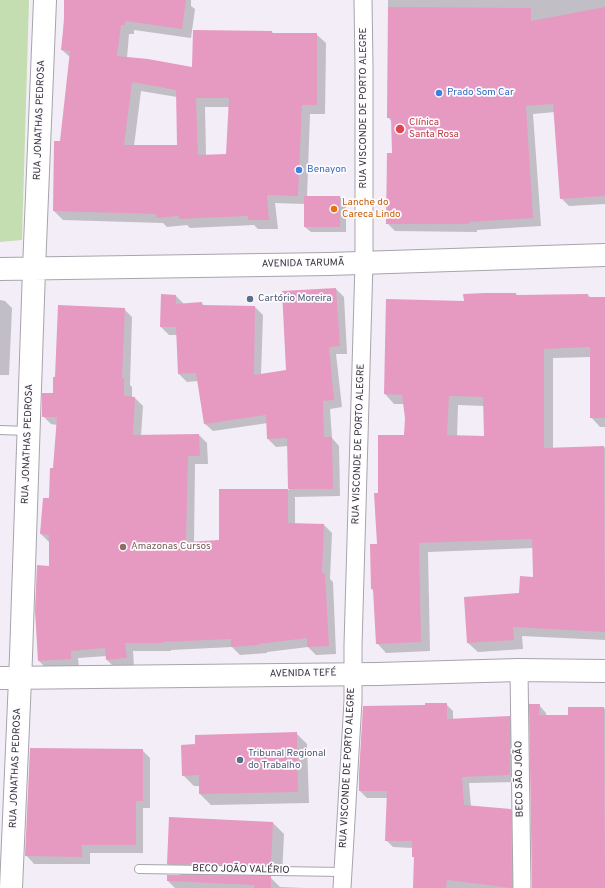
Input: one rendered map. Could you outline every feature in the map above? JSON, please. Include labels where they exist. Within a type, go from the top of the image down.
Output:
[{"type":"street","name":"RUA JONATHAS PEDROSA","points":[[11,888],[10,678],[29,431],[45,0]]},
{"type":"street","name":"RUA VISCONDE DE PORTO ALEGRE","points":[[342,880],[353,674],[364,263],[364,66],[362,0]]},
{"type":"street","name":"AVENIDA TARUMÃ","points":[[0,269],[364,263],[605,255]]},
{"type":"street","name":"AVENIDA TEFÉ","points":[[10,678],[353,674],[519,670],[605,671]]},
{"type":"street","name":"BECO SÃO JOÃO","points":[[519,670],[522,888]]},
{"type":"lane","points":[[0,430],[29,431]]},
{"type":"lane","name":"BECO JOÃO VALÉRIO","points":[[139,869],[342,880]]},
{"type":"green space","points":[[0,0],[29,0],[22,240],[0,242]]},
{"type":"building","points":[[64,0],[186,0],[182,29],[125,21],[125,25],[121,25],[117,56],[148,59],[192,67],[193,30],[317,33],[317,105],[302,105],[298,196],[267,195],[269,220],[248,220],[248,216],[179,219],[179,216],[157,218],[156,214],[53,211],[54,141],[60,141],[70,51],[61,50],[64,22]],"holes":[[[132,82],[176,90],[177,145],[124,145]],[[196,98],[229,98],[226,154],[198,155]]]},
{"type":"building","points":[[388,7],[531,8],[531,21],[605,7],[605,196],[560,199],[553,104],[526,106],[533,218],[469,222],[469,224],[386,224],[387,153],[392,153],[391,118],[387,118]]},
{"type":"building","points":[[304,196],[340,196],[340,227],[304,227]]},
{"type":"building","points":[[336,288],[340,346],[329,347],[334,400],[323,401],[324,437],[332,437],[333,489],[288,489],[287,438],[267,439],[266,415],[204,424],[196,373],[178,374],[176,327],[160,327],[161,294],[176,295],[176,304],[202,302],[202,305],[255,306],[254,375],[286,370],[282,291]]},
{"type":"building","points":[[463,294],[588,294],[588,297],[605,297],[605,418],[590,418],[590,347],[544,349],[544,448],[604,446],[605,632],[513,627],[514,640],[467,643],[464,597],[519,593],[520,576],[533,577],[532,539],[419,543],[421,642],[376,644],[373,589],[371,589],[370,544],[377,544],[374,493],[378,493],[378,435],[404,435],[405,418],[402,395],[384,394],[386,299],[464,301]],"holes":[[[449,396],[483,397],[484,436],[447,435]]]},
{"type":"building","points":[[58,305],[125,308],[122,378],[124,378],[124,396],[135,397],[133,435],[199,434],[200,456],[188,456],[186,542],[219,540],[219,489],[288,489],[288,523],[324,524],[322,573],[325,573],[329,646],[307,647],[307,638],[259,645],[231,647],[231,639],[163,643],[125,643],[127,658],[106,660],[105,648],[71,651],[71,659],[38,661],[35,611],[37,565],[49,566],[49,535],[40,534],[43,498],[49,498],[50,468],[53,468],[57,417],[42,417],[42,393],[53,393]]},
{"type":"building","points":[[425,703],[447,703],[447,719],[510,716],[510,775],[462,777],[464,805],[511,809],[511,799],[512,888],[447,880],[446,888],[413,888],[414,857],[412,857],[412,841],[385,841],[387,791],[359,791],[363,706],[425,705]]},
{"type":"building","points":[[529,704],[540,704],[539,715],[568,715],[568,707],[604,707],[605,888],[532,888]]},
{"type":"building","name":"Tribunal Regional do Trabalho","points":[[297,732],[298,792],[199,794],[199,775],[182,776],[181,745],[195,744],[195,735]]},
{"type":"building","points":[[30,748],[143,749],[143,801],[136,801],[136,845],[82,845],[82,857],[25,856]]},
{"type":"building","points":[[169,817],[273,822],[271,865],[167,864]]},
{"type":"building","points":[[167,875],[271,876],[271,888],[254,888],[254,885],[167,881]]},
{"type":"place","name":"Prado Som Car","points":[[439,93]]},
{"type":"place","name":"Clínica Santa Rosa","points":[[400,129]]},
{"type":"place","name":"Benayon","points":[[299,170]]},
{"type":"place","name":"Lanche do Careca Lindo","points":[[334,209]]},
{"type":"place","name":"Cartório Moreira","points":[[250,299]]},
{"type":"place","name":"Amazonas Cursos","points":[[123,547]]},
{"type":"place","name":"Tribunal Regional do Trabalho","points":[[240,760]]}]
